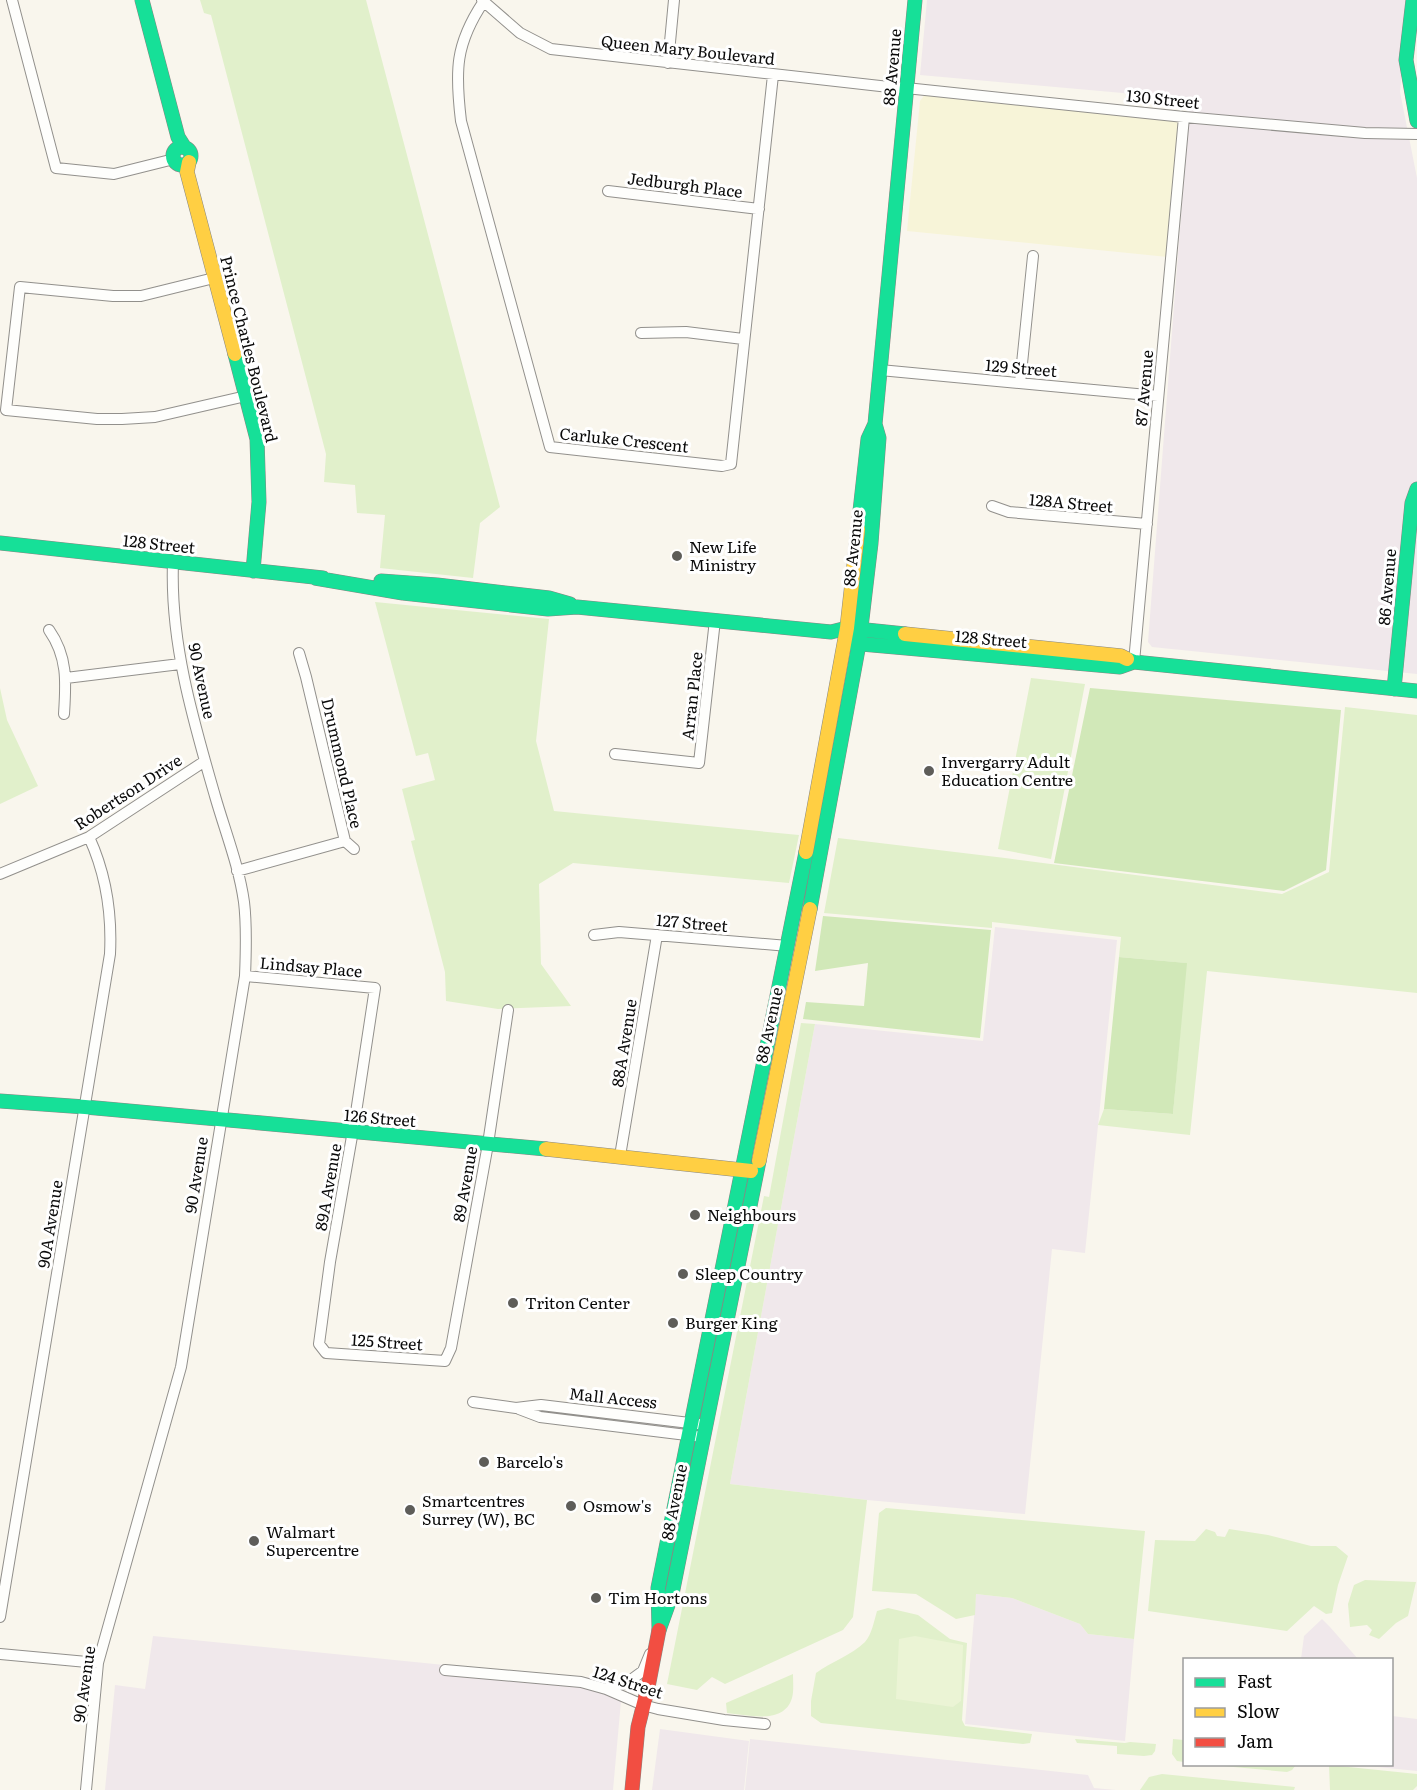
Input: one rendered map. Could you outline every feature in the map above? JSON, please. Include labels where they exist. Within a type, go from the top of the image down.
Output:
[{"type":"main road","name":"Prince Charles Boulevard","points":[[142,0],[257,439],[259,502],[253,571]]},
{"type":"main road","name":"88 Avenue","points":[[749,1171],[807,925],[854,629],[861,496],[868,439],[874,424],[880,370],[915,0]]},
{"type":"main road","points":[[1413,0],[1406,60],[1417,121]]},
{"type":"main road","name":"86 Avenue","points":[[1394,689],[1412,503],[1417,489]]},
{"type":"main road","name":"128 Street","points":[[0,543],[315,578],[478,590],[549,598],[578,607],[831,632],[854,629],[1121,656],[1134,662],[1417,691]]},
{"type":"main road","points":[[831,632],[852,643]]},
{"type":"main road","name":"88 Avenue","points":[[632,1790],[638,1727],[658,1634],[672,1594],[697,1430],[749,1171],[788,946],[852,643]]},
{"type":"main road","name":"128 Street","points":[[852,643],[1120,667],[1134,662]]},
{"type":"main road","name":"126 Street","points":[[0,1101],[620,1156],[749,1171]]},
{"type":"street","points":[[12,0],[56,168],[114,174],[182,156]]},
{"type":"street","points":[[668,63],[674,0]]},
{"type":"street","name":"Queen Mary Boulevard","points":[[483,1],[520,33],[551,49],[906,88]]},
{"type":"street","name":"Carluke Crescent","points":[[483,1],[471,21],[459,56],[456,84],[461,121],[550,447],[722,466],[730,464],[773,75]]},
{"type":"street","name":"130 Street","points":[[906,88],[1184,117],[1365,133],[1417,134]]},
{"type":"street","name":"87 Avenue","points":[[1134,662],[1184,117]]},
{"type":"street","name":"Jedburgh Place","points":[[608,191],[759,209]]},
{"type":"street","points":[[1020,383],[1033,256]]},
{"type":"street","points":[[214,278],[141,296],[113,296],[20,287],[6,410],[98,419],[133,419],[155,417],[246,396]]},
{"type":"street","points":[[641,333],[686,332],[743,339]]},
{"type":"street","name":"129 Street","points":[[880,370],[1158,396]]},
{"type":"street","name":"128A Street","points":[[992,506],[1009,512],[1147,524]]},
{"type":"street","name":"90 Avenue","points":[[86,1790],[98,1663],[181,1367],[245,976],[244,903],[180,663],[173,600],[172,562]]},
{"type":"street","name":"Arran Place","points":[[615,754],[699,763],[715,620]]},
{"type":"street","points":[[49,630],[59,644],[66,678],[64,714]]},
{"type":"street","name":"Drummond Place","points":[[237,871],[345,841],[299,653]]},
{"type":"street","points":[[66,678],[180,663]]},
{"type":"street","name":"Robertson Drive","points":[[0,874],[89,837],[205,761]]},
{"type":"street","name":"90A Avenue","points":[[0,1617],[110,954],[108,899],[104,879],[89,837]]},
{"type":"street","points":[[345,841],[354,849]]},
{"type":"street","name":"127 Street","points":[[594,935],[620,932],[788,946]]},
{"type":"street","name":"88A Avenue","points":[[620,1156],[657,935]]},
{"type":"street","name":"Lindsay Place","points":[[245,976],[375,988]]},
{"type":"street","name":"89A Avenue","points":[[326,1353],[319,1344],[330,1262],[375,988]]},
{"type":"street","name":"89 Avenue","points":[[445,1361],[451,1348],[488,1144],[508,1010]]},
{"type":"street","name":"125 Street","points":[[326,1353],[445,1361]]},
{"type":"street","name":"Mall Access","points":[[473,1402],[516,1408],[540,1417],[697,1430]]},
{"type":"street","points":[[606,1689],[628,1682],[642,1671],[658,1634]]},
{"type":"street","points":[[0,1654],[98,1663]]},
{"type":"street","name":"124 Street","points":[[445,1670],[581,1682],[606,1689],[643,1705],[684,1714],[765,1724]]},
{"type":"shaded area","points":[[927,0],[1407,0],[1400,92],[1417,178],[1417,674],[1152,647],[1148,642],[1190,99],[920,75]]},
{"type":"shaded area","points":[[926,93],[1175,119],[1180,125],[1168,257],[907,231],[920,101]]},
{"type":"shaded area","points":[[995,927],[1117,940],[1085,1253],[1052,1249],[1025,1514],[867,1500],[730,1484],[815,1024],[983,1041]]},
{"type":"shaded area","points":[[976,1594],[1012,1598],[1080,1624],[1088,1634],[1134,1639],[1125,1741],[965,1724]]},
{"type":"shaded area","points":[[1322,1619],[1357,1658],[1301,1658],[1304,1636]]},
{"type":"shaded area","points":[[153,1636],[556,1676],[623,1679],[613,1790],[105,1790],[115,1685],[145,1689]]},
{"type":"shaded area","points":[[1393,1716],[1417,1719],[1417,1771],[1368,1766],[1393,1766]]},
{"type":"shaded area","points":[[660,1729],[749,1741],[744,1790],[652,1790]]},
{"type":"shaded area","points":[[750,1739],[1088,1775],[1094,1788],[1116,1790],[745,1790]]},
{"type":"green space","points":[[200,0],[366,0],[500,507],[480,523],[473,578],[380,568],[385,515],[357,513],[355,485],[324,482],[326,454],[211,15],[204,13]]},
{"type":"green space","points":[[375,602],[549,619],[536,741],[554,811],[799,835],[789,883],[573,863],[539,884],[541,964],[571,1006],[498,1009],[446,1001],[445,972],[411,841],[415,840],[402,789],[435,780],[428,753],[416,756]]},
{"type":"green space","points":[[1031,678],[1085,684],[1051,859],[998,849]]},
{"type":"green space","points":[[0,688],[7,720],[38,786],[0,804]]},
{"type":"green space","points":[[1090,688],[1341,710],[1326,870],[1284,891],[1054,863]]},
{"type":"green space","points":[[1345,707],[1417,715],[1417,993],[1207,971],[1190,1135],[1098,1125],[1104,1109],[1173,1114],[1186,963],[1119,957],[1121,937],[992,922],[992,928],[824,913],[838,838],[1282,894],[1329,872]]},
{"type":"green space","points":[[823,916],[991,930],[980,1038],[803,1019],[806,1002],[864,1006],[868,963],[815,971]]},
{"type":"green space","points":[[1119,957],[1187,963],[1173,1114],[1104,1109]]},
{"type":"green space","points":[[801,1023],[815,1024],[730,1484],[867,1500],[853,1617],[843,1630],[725,1684],[712,1677],[697,1690],[667,1684],[764,1196],[769,1197]]},
{"type":"green space","points":[[886,1508],[1145,1531],[1134,1639],[1088,1634],[1080,1624],[1012,1598],[976,1594],[975,1615],[956,1619],[916,1594],[872,1591],[879,1513]]},
{"type":"green space","points":[[1206,1529],[1215,1532],[1217,1536],[1225,1537],[1229,1529],[1268,1535],[1311,1546],[1336,1546],[1348,1556],[1332,1613],[1326,1614],[1314,1606],[1287,1631],[1148,1611],[1155,1540],[1195,1541]]},
{"type":"green space","points":[[1365,1580],[1416,1582],[1408,1616],[1396,1623],[1379,1639],[1369,1635],[1372,1630],[1367,1625],[1350,1627],[1348,1604],[1354,1585]]},
{"type":"green space","points":[[888,1608],[918,1615],[950,1639],[967,1643],[962,1720],[965,1726],[1032,1734],[1030,1743],[821,1723],[811,1716],[816,1673],[865,1642],[877,1611]]},
{"type":"green space","points":[[915,1636],[963,1645],[961,1701],[953,1707],[896,1699],[899,1639]]},
{"type":"green space","points":[[793,1674],[792,1698],[781,1712],[764,1716],[727,1713],[726,1703]]},
{"type":"green space","points":[[1075,1739],[1156,1744],[1152,1755],[1144,1756],[1117,1754],[1117,1746],[1077,1743]]},
{"type":"green space","points":[[1173,1739],[1183,1740],[1183,1762],[1177,1761],[1172,1754]]},
{"type":"green space","points":[[1223,1766],[1295,1766],[1287,1772]]},
{"type":"green space","points":[[1329,1766],[1417,1774],[1417,1786],[1413,1790],[1330,1790]]},
{"type":"green space","points":[[1162,1774],[1295,1787],[1294,1790],[1140,1790],[1149,1777]]},
{"type":"traffic: fast","points":[[142,0],[178,137],[185,148]]},
{"type":"traffic: fast","points":[[858,529],[868,439],[875,424],[915,0]]},
{"type":"traffic: fast","points":[[1413,0],[1406,60],[1417,121]]},
{"type":"traffic: fast","points":[[182,147],[188,150],[191,156],[188,162],[182,165],[176,162],[173,156],[176,150],[182,147]]},
{"type":"traffic: fast","points":[[235,354],[257,439],[259,502],[253,571]]},
{"type":"traffic: fast","points":[[810,909],[859,644],[871,543],[879,438],[875,424]]},
{"type":"traffic: fast","points":[[1394,689],[1412,503],[1417,489]]},
{"type":"traffic: fast","points":[[0,543],[323,578]]},
{"type":"traffic: fast","points":[[315,578],[403,593],[548,609],[577,607],[831,632],[847,628],[905,634]]},
{"type":"traffic: fast","points":[[381,581],[549,598],[570,604]]},
{"type":"traffic: fast","points":[[850,643],[1120,667],[1134,662]]},
{"type":"traffic: fast","points":[[1127,659],[1134,662],[1417,691]]},
{"type":"traffic: fast","points":[[659,1628],[658,1588],[806,852]]},
{"type":"traffic: fast","points":[[0,1101],[546,1149]]},
{"type":"traffic: fast","points":[[659,1630],[672,1594],[759,1161]]},
{"type":"traffic: slow","points":[[189,162],[187,172],[235,354]]},
{"type":"traffic: slow","points":[[806,852],[847,628],[858,529]]},
{"type":"traffic: slow","points":[[905,634],[1121,656],[1127,659]]},
{"type":"traffic: slow","points":[[759,1161],[810,909]]},
{"type":"traffic: slow","points":[[546,1149],[751,1171]]},
{"type":"traffic: jam","points":[[632,1790],[638,1727],[659,1630]]},
{"type":"place","name":"New Life Ministry","points":[[677,556]]},
{"type":"place","name":"Invergarry Adult Education Centre","points":[[929,771]]},
{"type":"place","name":"Neighbours","points":[[695,1215]]},
{"type":"place","name":"Sleep Country","points":[[683,1274]]},
{"type":"place","name":"Triton Center","points":[[513,1303]]},
{"type":"place","name":"Burger King","points":[[673,1323]]},
{"type":"place","name":"Barcelo's","points":[[484,1462]]},
{"type":"place","name":"Osmow's","points":[[571,1506]]},
{"type":"place","name":"Smartcentres Surrey (W), BC","points":[[410,1510]]},
{"type":"place","name":"Walmart Supercentre","points":[[254,1541]]},
{"type":"place","name":"Tim Hortons","points":[[596,1598]]}]
